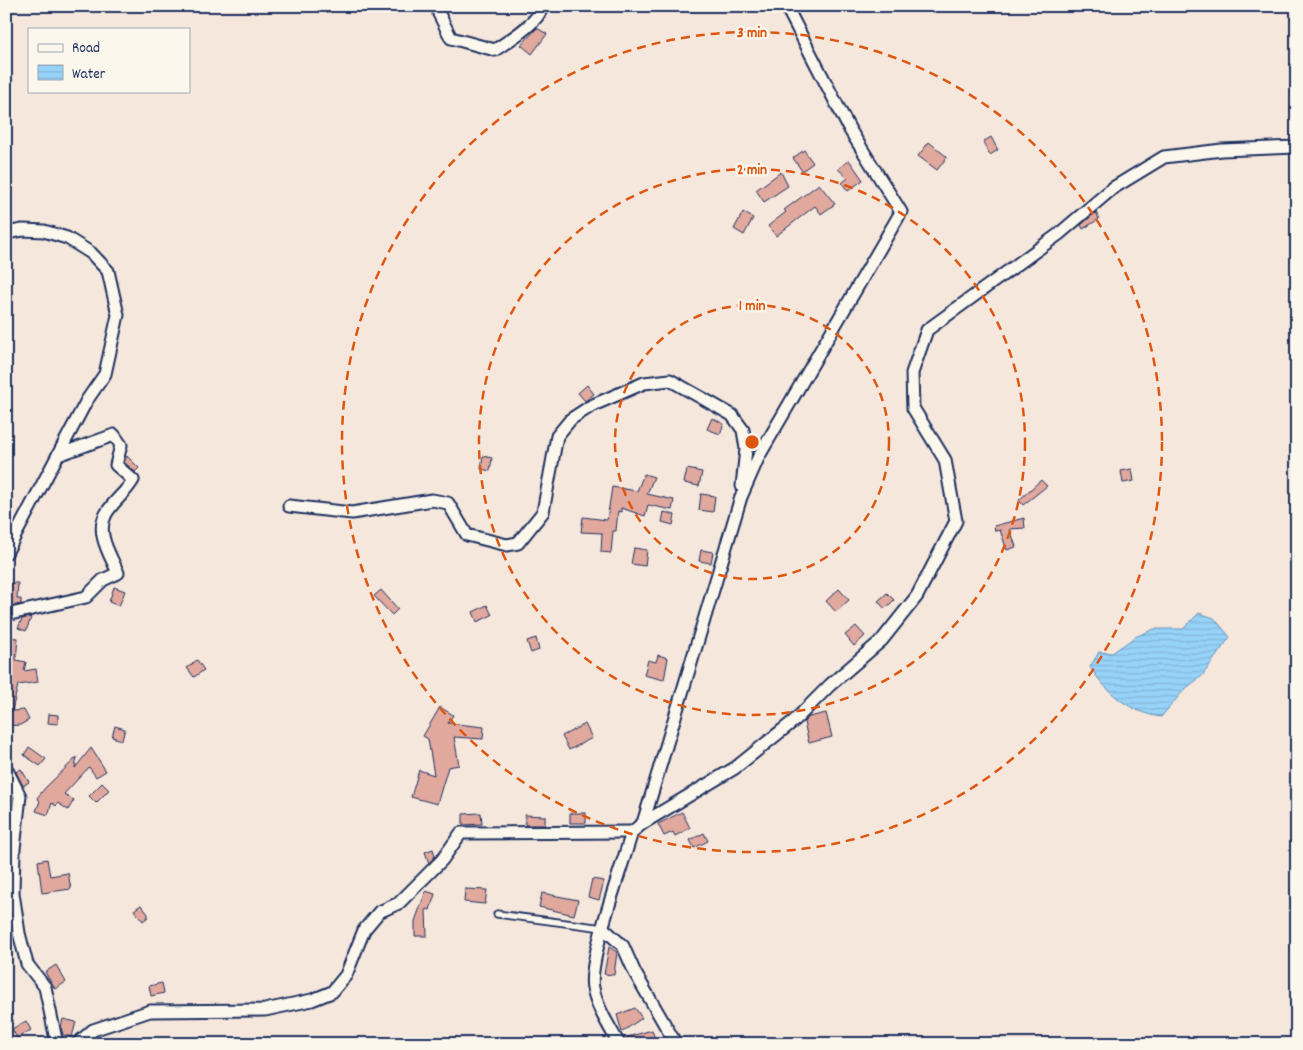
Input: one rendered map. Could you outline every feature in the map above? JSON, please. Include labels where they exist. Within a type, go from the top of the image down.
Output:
[{"type":"street","points":[[438,6],[439,14],[451,38],[495,50],[518,35],[541,12],[542,6]]},
{"type":"street","points":[[643,823],[741,497],[760,456],[901,212],[850,130],[786,6]]},
{"type":"street","points":[[619,1044],[600,1009],[592,987],[594,960],[632,832],[643,823],[735,768],[795,720],[830,685],[882,640],[917,596],[956,521],[945,460],[913,408],[912,374],[927,330],[1059,234],[1113,188],[1164,157],[1222,150],[1297,148]]},
{"type":"street","points":[[6,233],[23,230],[44,231],[66,238],[91,252],[108,271],[118,315],[105,374],[87,400],[6,553]]},
{"type":"street","points":[[289,506],[352,513],[432,500],[448,503],[467,535],[507,545],[518,543],[543,512],[557,436],[572,419],[591,406],[644,383],[670,380],[732,415],[743,430],[746,448],[741,497]]},
{"type":"street","points":[[6,615],[86,597],[103,580],[118,574],[102,536],[106,514],[128,490],[133,480],[116,465],[121,446],[114,435],[58,455]]},
{"type":"street","points":[[6,768],[20,796],[14,849],[13,893],[19,933],[26,964],[45,987],[57,1044]]},
{"type":"street","points":[[77,1044],[93,1030],[150,1011],[265,1010],[312,1000],[332,992],[346,975],[364,930],[379,912],[398,903],[442,860],[461,833],[632,832]]},
{"type":"street","points":[[603,928],[623,946],[635,973],[676,1044]]},
{"type":"lane","points":[[496,914],[603,928]]},
{"type":"water","points":[[1199,613],[1214,618],[1230,637],[1202,676],[1185,689],[1161,717],[1139,711],[1120,700],[1103,685],[1090,667],[1099,652],[1112,653],[1135,637],[1154,629],[1183,629]]},
{"type":"building","points":[[537,28],[547,34],[532,54],[521,45]]},
{"type":"building","points":[[991,137],[998,150],[990,155],[983,142]]},
{"type":"building","points":[[929,142],[947,157],[937,170],[918,156]]},
{"type":"building","points":[[804,150],[813,163],[802,171],[793,158]]},
{"type":"building","points":[[849,160],[863,180],[848,191],[842,183],[848,178],[838,169]]},
{"type":"building","points":[[781,172],[788,186],[764,202],[756,190]]},
{"type":"building","points":[[819,184],[835,204],[821,214],[815,206],[776,236],[768,226],[786,212],[784,210]]},
{"type":"building","points":[[743,212],[753,218],[744,235],[734,229]]},
{"type":"building","points":[[1096,212],[1099,219],[1083,229],[1081,225]]},
{"type":"building","points":[[587,385],[594,394],[585,401],[578,393]]},
{"type":"building","points":[[712,418],[724,424],[720,434],[707,429]]},
{"type":"building","points":[[127,456],[139,468],[135,472],[124,462]]},
{"type":"building","points":[[483,456],[492,458],[490,471],[481,469]]},
{"type":"building","points":[[687,469],[702,472],[699,486],[684,483]]},
{"type":"building","points":[[1132,469],[1134,481],[1123,483],[1121,471]]},
{"type":"building","points":[[644,474],[654,477],[647,494],[674,500],[672,510],[648,505],[645,516],[621,508],[621,512],[618,511],[616,531],[613,531],[611,553],[601,552],[602,533],[581,532],[583,517],[607,520],[612,487],[637,491]]},
{"type":"building","points":[[1041,480],[1047,486],[1023,505],[1019,500]]},
{"type":"building","points":[[701,494],[715,496],[713,512],[699,510]]},
{"type":"building","points":[[664,512],[675,515],[673,525],[662,522]]},
{"type":"building","points":[[1024,518],[1025,528],[1010,529],[1016,547],[1007,550],[1000,530],[995,531],[994,526]]},
{"type":"building","points":[[634,548],[647,550],[645,566],[631,564]]},
{"type":"building","points":[[701,550],[713,552],[711,563],[699,561]]},
{"type":"building","points":[[6,583],[18,583],[17,599],[21,599],[21,604],[6,607]]},
{"type":"building","points":[[114,587],[125,591],[119,606],[109,602]]},
{"type":"building","points":[[839,589],[849,600],[836,612],[826,601]]},
{"type":"building","points":[[381,590],[398,609],[392,615],[374,596]]},
{"type":"building","points":[[887,593],[894,600],[885,609],[878,601]]},
{"type":"building","points":[[487,605],[492,615],[477,622],[473,612]]},
{"type":"building","points":[[30,617],[26,631],[18,628],[22,619]]},
{"type":"building","points":[[856,626],[865,636],[854,646],[845,635]]},
{"type":"building","points":[[6,637],[18,638],[16,660],[26,662],[24,671],[36,669],[38,682],[18,685],[12,711],[24,710],[29,720],[20,725],[6,726]]},
{"type":"building","points":[[536,638],[539,650],[531,653],[527,641]]},
{"type":"building","points":[[658,655],[668,658],[664,680],[644,675],[648,660],[656,662]]},
{"type":"building","points":[[197,660],[204,670],[194,677],[187,668]]},
{"type":"building","points":[[440,707],[453,715],[448,723],[484,727],[483,739],[454,737],[459,765],[448,767],[437,804],[411,797],[419,770],[434,775],[428,739],[423,736]]},
{"type":"building","points":[[826,713],[832,737],[809,743],[804,722],[809,717]]},
{"type":"building","points":[[49,714],[58,715],[58,724],[48,723]]},
{"type":"building","points":[[585,724],[592,738],[569,750],[562,736]]},
{"type":"building","points":[[115,726],[125,729],[122,740],[112,737]]},
{"type":"building","points":[[29,747],[46,759],[40,766],[24,755]]},
{"type":"building","points":[[91,748],[106,771],[96,777],[89,767],[64,794],[74,800],[68,810],[58,803],[56,806],[52,803],[48,815],[36,811],[40,801],[37,798],[45,788],[77,757],[75,768]]},
{"type":"building","points":[[21,769],[29,782],[23,786],[16,772]]},
{"type":"building","points":[[102,783],[109,790],[96,803],[89,796]]},
{"type":"building","points":[[682,812],[690,828],[675,836],[673,832],[664,836],[658,824]]},
{"type":"building","points":[[481,813],[482,824],[463,825],[463,814]]},
{"type":"building","points":[[570,813],[586,813],[586,823],[570,823]]},
{"type":"building","points":[[525,815],[545,816],[545,825],[525,825]]},
{"type":"building","points":[[704,833],[708,841],[694,848],[690,840]]},
{"type":"building","points":[[433,849],[435,856],[429,863],[425,852]]},
{"type":"building","points":[[47,859],[50,876],[68,873],[71,889],[42,893],[38,861]]},
{"type":"building","points":[[592,879],[604,881],[599,900],[588,897]]},
{"type":"building","points":[[465,889],[487,890],[485,904],[464,902]]},
{"type":"building","points":[[426,891],[435,894],[430,910],[426,909],[427,936],[415,936],[415,921]]},
{"type":"building","points":[[542,893],[578,900],[574,915],[539,907]]},
{"type":"building","points":[[141,905],[148,914],[148,917],[143,921],[134,910]]},
{"type":"building","points":[[609,947],[617,952],[614,975],[604,974]]},
{"type":"building","points":[[56,965],[66,982],[55,989],[45,972]]},
{"type":"building","points":[[162,983],[164,993],[151,996],[149,986]]},
{"type":"building","points":[[635,1008],[642,1018],[622,1032],[617,1015]]},
{"type":"building","points":[[63,1019],[76,1022],[72,1037],[63,1035],[61,1027]]},
{"type":"building","points":[[26,1021],[31,1030],[17,1038],[12,1029]]},
{"type":"building","points":[[652,1030],[656,1042],[654,1044],[626,1044],[624,1038]]}]
